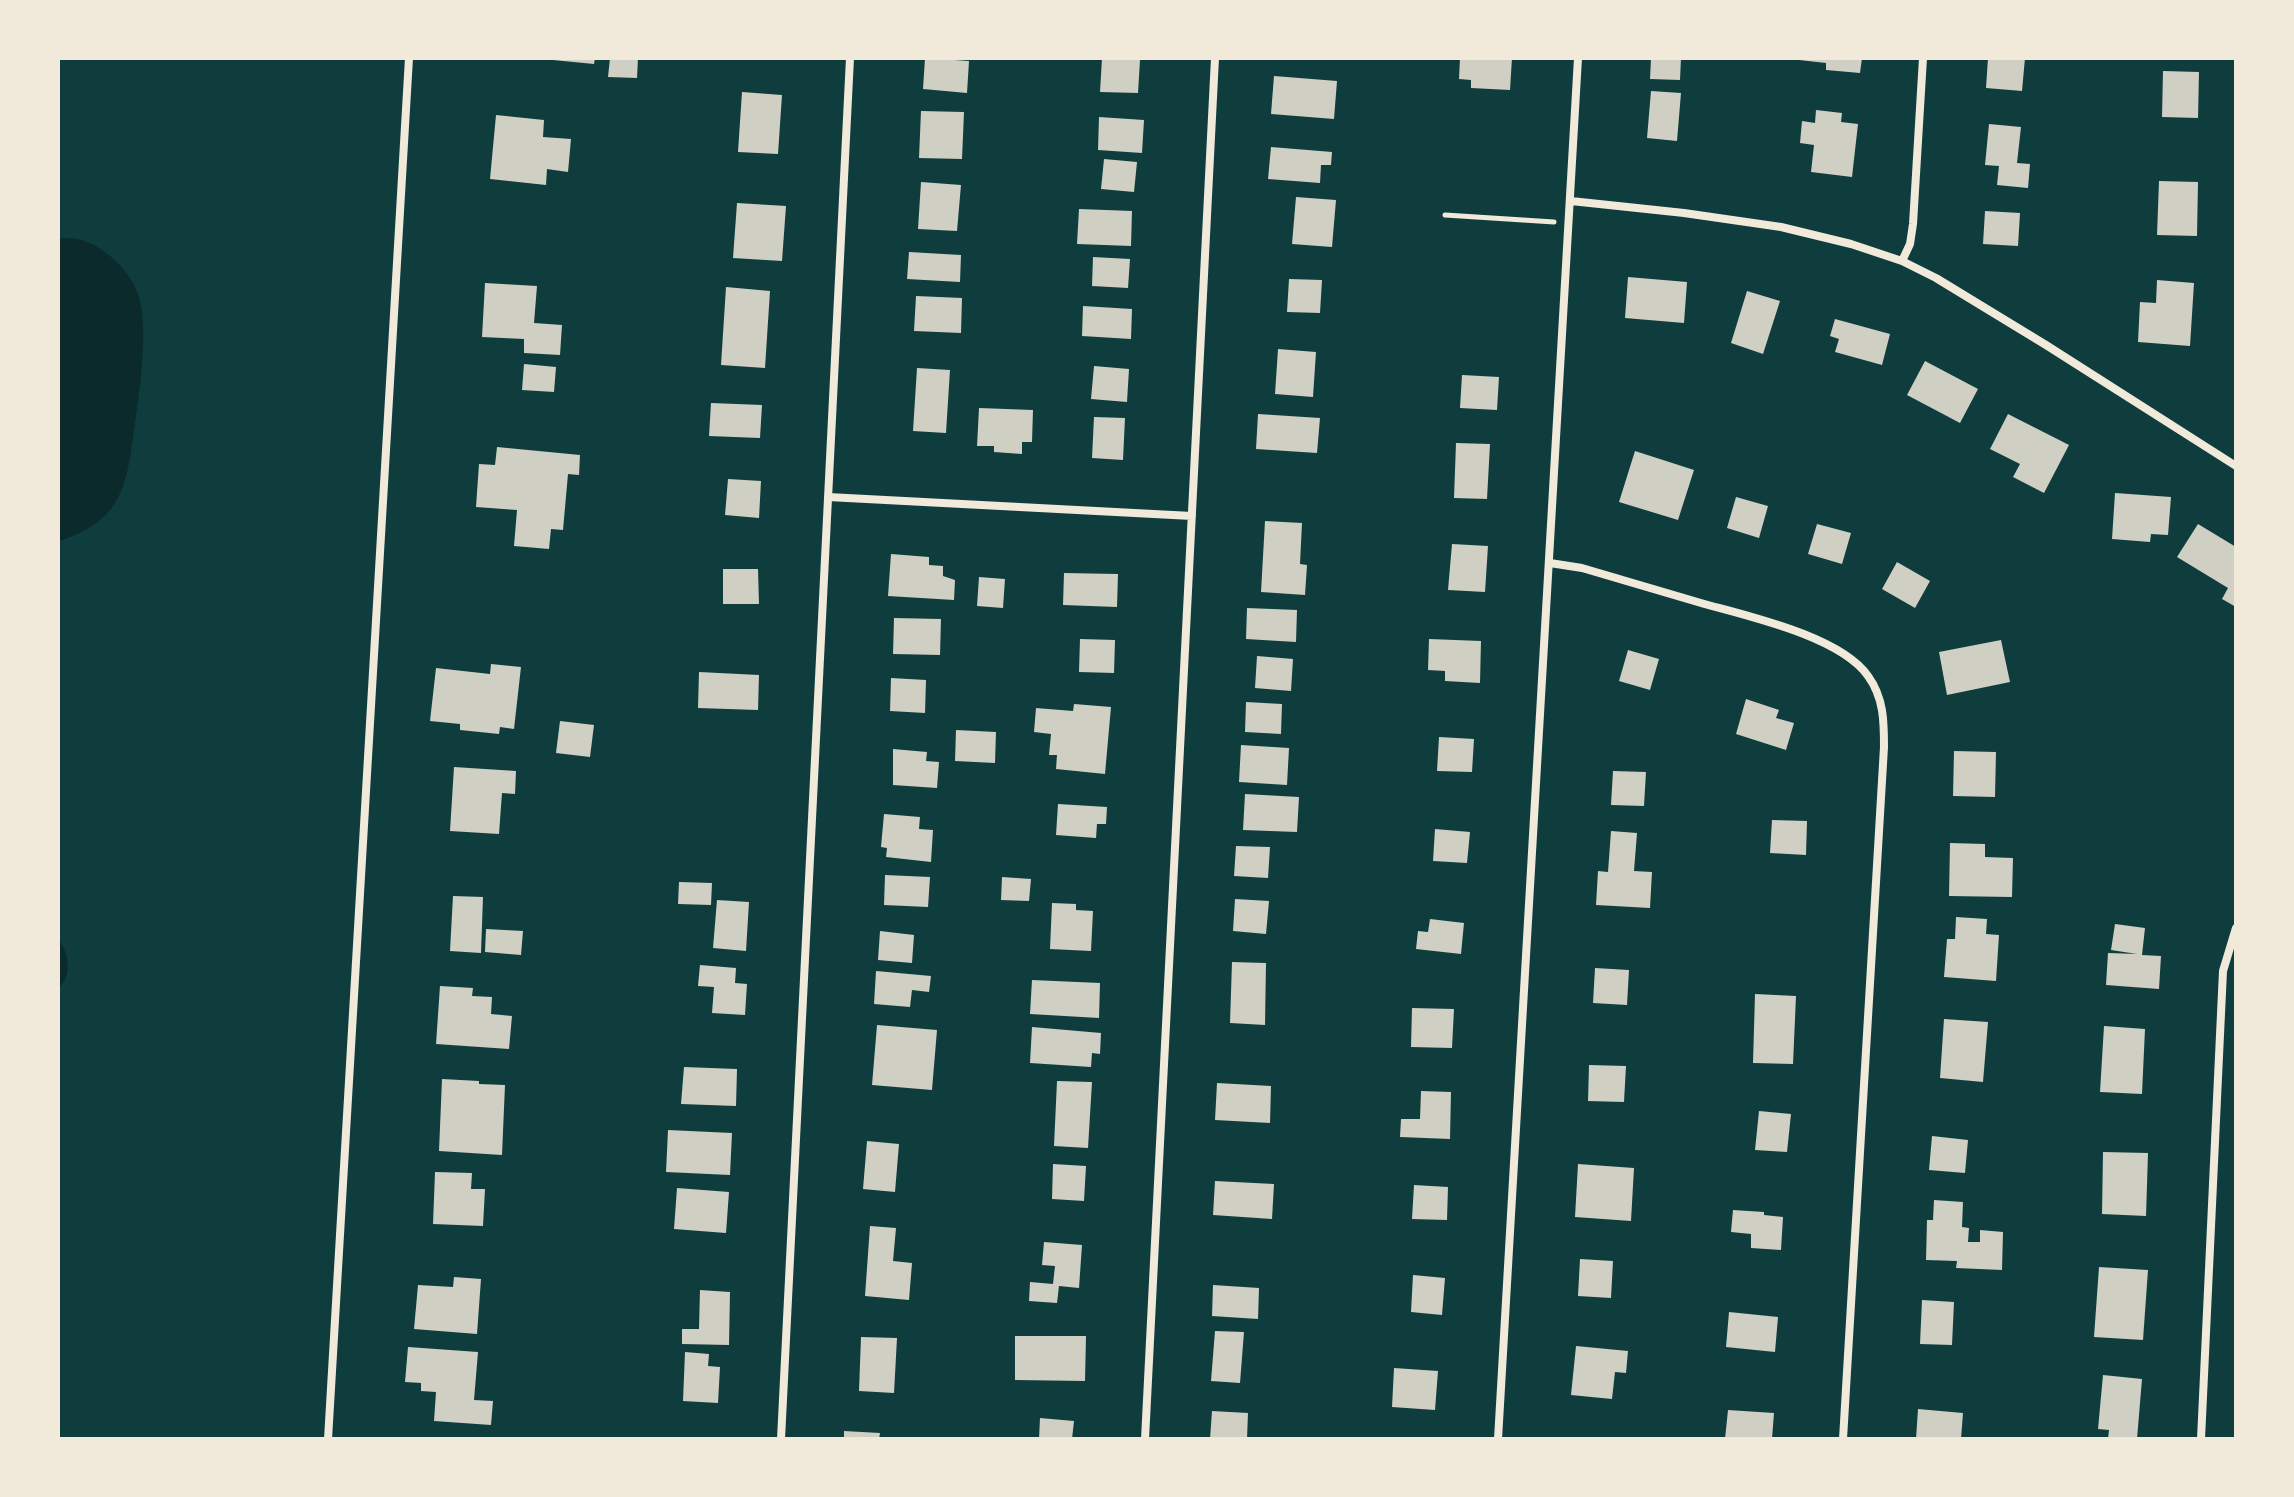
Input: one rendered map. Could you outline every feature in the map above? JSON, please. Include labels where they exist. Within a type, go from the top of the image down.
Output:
[{"type":"street","points":[[328,1439],[409,58]]},
{"type":"street","points":[[781,1439],[850,58]]},
{"type":"street","points":[[1145,1439],[1215,58]]},
{"type":"street","points":[[1498,1439],[1578,58]]},
{"type":"street","points":[[1902,261],[1910,244],[1913,224],[1923,58]]},
{"type":"street","points":[[1571,201],[1781,227],[1851,244],[1902,261],[1936,278],[2046,345],[2236,465]]},
{"type":"street","points":[[828,497],[1192,516]]},
{"type":"street","points":[[1550,563],[1582,568],[1814,639],[1856,663],[1868,675],[1882,707],[1884,747],[1843,1439]]},
{"type":"street","points":[[2201,1439],[2223,971],[2236,928]]},
{"type":"path","points":[[1445,215],[1555,222]]},
{"type":"water","points":[[58,238],[91,244],[123,269],[138,294],[143,340],[137,409],[123,487],[102,519],[58,542]]},
{"type":"water","points":[[58,939],[68,964],[66,978],[58,989]]},
{"type":"building","points":[[553,58],[595,58],[594,64]]},
{"type":"building","points":[[610,58],[638,58],[637,78],[608,77]]},
{"type":"building","points":[[925,58],[969,61],[967,93],[923,89]]},
{"type":"building","points":[[1102,58],[1140,60],[1138,93],[1100,92]]},
{"type":"building","points":[[1460,58],[1512,58],[1510,90],[1471,88],[1471,80],[1459,79]]},
{"type":"building","points":[[1651,58],[1681,58],[1680,80],[1650,79]]},
{"type":"building","points":[[1799,58],[1862,58],[1860,73],[1826,70],[1826,63]]},
{"type":"building","points":[[1988,58],[2025,58],[2022,91],[1986,88]]},
{"type":"building","points":[[2163,71],[2199,72],[2198,118],[2162,117]]},
{"type":"building","points":[[1274,76],[1337,81],[1334,119],[1271,114]]},
{"type":"building","points":[[1651,91],[1681,93],[1677,141],[1647,138]]},
{"type":"building","points":[[742,92],[782,95],[778,154],[738,152]]},
{"type":"building","points":[[1816,110],[1842,113],[1841,122],[1858,124],[1852,177],[1811,172],[1814,145],[1800,143],[1802,121],[1815,123]]},
{"type":"building","points":[[921,111],[964,112],[962,159],[919,158]]},
{"type":"building","points":[[496,115],[544,120],[543,137],[571,139],[568,172],[547,169],[546,185],[490,179]]},
{"type":"building","points":[[1099,117],[1144,120],[1142,153],[1098,150]]},
{"type":"building","points":[[1989,124],[2021,127],[2017,163],[2030,164],[2028,188],[1997,185],[1999,166],[1985,165]]},
{"type":"building","points":[[1271,147],[1332,152],[1331,165],[1321,165],[1320,183],[1268,179]]},
{"type":"building","points":[[1104,159],[1137,162],[1134,192],[1101,189]]},
{"type":"building","points":[[2159,181],[2198,182],[2197,236],[2157,235]]},
{"type":"building","points":[[921,182],[961,185],[957,231],[918,229]]},
{"type":"building","points":[[1296,197],[1336,200],[1332,247],[1292,244]]},
{"type":"building","points":[[737,203],[786,206],[782,261],[733,258]]},
{"type":"building","points":[[1079,209],[1132,211],[1131,246],[1077,244]]},
{"type":"building","points":[[1985,211],[2020,213],[2018,246],[1983,244]]},
{"type":"building","points":[[909,252],[961,255],[960,282],[907,279]]},
{"type":"building","points":[[1093,257],[1130,259],[1128,288],[1092,286]]},
{"type":"building","points":[[1628,277],[1687,282],[1684,323],[1625,318]]},
{"type":"building","points":[[1289,279],[1322,280],[1320,313],[1287,312]]},
{"type":"building","points":[[2157,280],[2194,283],[2190,346],[2138,342],[2140,302],[2156,303]]},
{"type":"building","points":[[485,283],[537,286],[534,323],[562,325],[560,355],[524,353],[524,339],[482,337]]},
{"type":"building","points":[[726,287],[770,291],[765,368],[721,365]]},
{"type":"building","points":[[1747,291],[1780,301],[1763,354],[1731,343]]},
{"type":"building","points":[[916,296],[962,298],[961,333],[914,331]]},
{"type":"building","points":[[1083,306],[1132,309],[1131,339],[1082,336]]},
{"type":"building","points":[[1835,319],[1890,334],[1882,365],[1835,352],[1839,339],[1830,336]]},
{"type":"building","points":[[1278,349],[1316,352],[1313,397],[1275,394]]},
{"type":"building","points":[[1925,361],[1978,389],[1960,423],[1907,395]]},
{"type":"building","points":[[524,364],[556,367],[554,392],[522,390]]},
{"type":"building","points":[[1094,366],[1129,369],[1127,402],[1091,399]]},
{"type":"building","points":[[917,368],[950,370],[946,433],[913,431]]},
{"type":"building","points":[[1462,375],[1499,377],[1497,410],[1460,408]]},
{"type":"building","points":[[711,403],[762,405],[760,438],[709,436]]},
{"type":"building","points":[[979,408],[1033,410],[1032,442],[1022,442],[1022,454],[994,452],[994,446],[977,446]]},
{"type":"building","points":[[1258,414],[1320,418],[1317,453],[1256,449]]},
{"type":"building","points":[[2008,414],[2069,445],[2044,493],[2013,477],[2020,464],[1990,449]]},
{"type":"building","points":[[1094,417],[1125,418],[1123,460],[1092,458]]},
{"type":"building","points":[[1456,443],[1490,444],[1487,499],[1454,498]]},
{"type":"building","points":[[497,447],[580,455],[579,475],[568,474],[563,530],[551,529],[549,549],[514,546],[517,510],[476,507],[479,464],[495,465]]},
{"type":"building","points":[[1635,451],[1694,470],[1678,520],[1619,502]]},
{"type":"building","points":[[728,479],[761,481],[759,518],[725,515]]},
{"type":"building","points":[[2115,493],[2171,497],[2168,535],[2151,534],[2150,542],[2112,539]]},
{"type":"building","points":[[1736,497],[1768,506],[1759,538],[1727,528]]},
{"type":"building","points":[[1265,521],[1302,523],[1300,564],[1307,565],[1305,595],[1261,592]]},
{"type":"building","points":[[1817,524],[1851,533],[1842,564],[1808,554]]},
{"type":"building","points":[[2198,524],[2236,547],[2236,607],[2222,599],[2228,588],[2177,557]]},
{"type":"building","points":[[1452,544],[1488,546],[1485,592],[1448,590]]},
{"type":"building","points":[[891,554],[929,557],[929,565],[943,566],[943,576],[955,580],[954,600],[888,596]]},
{"type":"building","points":[[1897,562],[1930,581],[1915,608],[1882,589]]},
{"type":"building","points":[[723,569],[758,569],[759,604],[723,604]]},
{"type":"building","points":[[1064,573],[1118,574],[1117,607],[1063,605]]},
{"type":"building","points":[[979,577],[1005,579],[1003,608],[977,606]]},
{"type":"building","points":[[1247,608],[1297,610],[1296,642],[1246,639]]},
{"type":"building","points":[[894,618],[941,619],[940,655],[893,654]]},
{"type":"building","points":[[1080,639],[1115,640],[1114,673],[1079,672]]},
{"type":"building","points":[[1429,639],[1481,641],[1480,683],[1445,681],[1445,671],[1428,670]]},
{"type":"building","points":[[2001,640],[2010,682],[1947,695],[1939,652]]},
{"type":"building","points":[[1628,650],[1659,659],[1650,690],[1619,681]]},
{"type":"building","points":[[1257,656],[1293,659],[1291,691],[1255,688]]},
{"type":"building","points":[[491,664],[521,667],[514,729],[500,727],[499,734],[460,730],[460,724],[430,721],[436,668],[490,674]]},
{"type":"building","points":[[699,672],[759,675],[758,710],[698,708]]},
{"type":"building","points":[[891,678],[926,680],[925,713],[890,711]]},
{"type":"building","points":[[1746,699],[1779,710],[1776,718],[1794,723],[1786,750],[1736,734]]},
{"type":"building","points":[[1246,702],[1282,704],[1281,734],[1245,732]]},
{"type":"building","points":[[1074,704],[1111,707],[1105,774],[1056,769],[1057,755],[1049,755],[1051,734],[1034,732],[1036,708],[1073,711]]},
{"type":"building","points":[[560,721],[594,725],[590,757],[556,753]]},
{"type":"building","points":[[956,730],[996,732],[995,763],[955,761]]},
{"type":"building","points":[[1439,737],[1474,739],[1472,772],[1437,771]]},
{"type":"building","points":[[1241,745],[1289,748],[1287,785],[1239,782]]},
{"type":"building","points":[[893,749],[927,752],[926,761],[939,762],[937,788],[893,785]]},
{"type":"building","points":[[1954,751],[1996,752],[1995,797],[1953,796]]},
{"type":"building","points":[[454,767],[516,771],[515,794],[502,793],[499,834],[450,831]]},
{"type":"building","points":[[1613,771],[1646,772],[1644,806],[1611,805]]},
{"type":"building","points":[[1245,794],[1299,797],[1297,832],[1243,830]]},
{"type":"building","points":[[1058,804],[1107,807],[1106,824],[1097,824],[1096,838],[1056,835]]},
{"type":"building","points":[[884,814],[920,817],[919,829],[933,830],[931,862],[886,857],[887,848],[881,847]]},
{"type":"building","points":[[1772,820],[1807,821],[1806,855],[1770,853]]},
{"type":"building","points":[[1435,829],[1470,832],[1467,863],[1433,861]]},
{"type":"building","points":[[1611,831],[1637,833],[1634,871],[1652,872],[1650,908],[1596,905],[1598,871],[1608,872]]},
{"type":"building","points":[[1950,843],[1985,844],[1985,857],[2013,858],[2012,897],[1949,896]]},
{"type":"building","points":[[1236,846],[1270,847],[1268,878],[1234,876]]},
{"type":"building","points":[[885,875],[930,877],[928,907],[884,905]]},
{"type":"building","points":[[1002,877],[1031,879],[1029,901],[1001,900]]},
{"type":"building","points":[[679,882],[712,883],[711,905],[678,904]]},
{"type":"building","points":[[453,896],[483,897],[481,953],[450,951]]},
{"type":"building","points":[[1235,899],[1269,901],[1266,934],[1233,931]]},
{"type":"building","points":[[717,900],[749,902],[746,951],[713,948]]},
{"type":"building","points":[[1052,903],[1076,904],[1076,910],[1093,911],[1091,951],[1050,949]]},
{"type":"building","points":[[1956,917],[1987,919],[1986,934],[1999,935],[1996,981],[1944,977],[1947,939],[1955,939]]},
{"type":"building","points":[[1430,919],[1464,923],[1461,954],[1416,949],[1418,931],[1428,932]]},
{"type":"building","points":[[2115,924],[2145,928],[2142,955],[2161,956],[2159,989],[2106,985],[2108,953],[2137,954],[2111,950]]},
{"type":"building","points":[[486,929],[523,931],[521,955],[485,952]]},
{"type":"building","points":[[880,931],[914,935],[912,963],[878,960]]},
{"type":"building","points":[[1232,962],[1266,963],[1265,1025],[1230,1023]]},
{"type":"building","points":[[700,965],[736,968],[735,983],[747,984],[745,1015],[712,1013],[714,987],[698,986]]},
{"type":"building","points":[[1595,968],[1629,970],[1627,1005],[1593,1003]]},
{"type":"building","points":[[876,971],[931,976],[929,992],[912,990],[910,1007],[874,1004]]},
{"type":"building","points":[[1032,980],[1100,983],[1099,1018],[1030,1014]]},
{"type":"building","points":[[440,986],[473,988],[472,996],[492,997],[491,1014],[512,1016],[509,1049],[436,1044]]},
{"type":"building","points":[[1755,994],[1796,996],[1793,1064],[1753,1063]]},
{"type":"building","points":[[1412,1008],[1454,1009],[1452,1048],[1411,1047]]},
{"type":"building","points":[[1944,1019],[1988,1022],[1983,1082],[1940,1078]]},
{"type":"building","points":[[877,1025],[937,1030],[932,1090],[872,1085]]},
{"type":"building","points":[[2104,1026],[2145,1029],[2142,1094],[2100,1092]]},
{"type":"building","points":[[1032,1027],[1101,1033],[1100,1054],[1092,1053],[1091,1067],[1030,1063]]},
{"type":"building","points":[[1589,1065],[1626,1066],[1624,1102],[1588,1101]]},
{"type":"building","points":[[684,1067],[737,1069],[736,1106],[681,1104]]},
{"type":"building","points":[[442,1079],[505,1085],[502,1155],[439,1151]]},
{"type":"building","points":[[1057,1081],[1092,1082],[1088,1148],[1054,1146]]},
{"type":"building","points":[[1217,1083],[1271,1086],[1270,1123],[1215,1120]]},
{"type":"building","points":[[1421,1091],[1451,1092],[1450,1139],[1400,1137],[1401,1119],[1420,1119]]},
{"type":"building","points":[[1759,1111],[1791,1114],[1787,1152],[1755,1150]]},
{"type":"building","points":[[668,1130],[732,1133],[730,1175],[666,1172]]},
{"type":"building","points":[[1932,1136],[1968,1140],[1965,1173],[1929,1170]]},
{"type":"building","points":[[867,1141],[899,1144],[895,1192],[863,1189]]},
{"type":"building","points":[[2103,1152],[2148,1153],[2146,1216],[2102,1214]]},
{"type":"building","points":[[1053,1164],[1086,1166],[1084,1201],[1052,1199]]},
{"type":"building","points":[[1578,1164],[1634,1168],[1631,1221],[1575,1217]]},
{"type":"building","points":[[435,1172],[472,1173],[471,1189],[485,1189],[483,1226],[433,1224]]},
{"type":"building","points":[[1215,1181],[1274,1184],[1272,1219],[1213,1215]]},
{"type":"building","points":[[1414,1185],[1448,1187],[1447,1220],[1412,1219]]},
{"type":"building","points":[[677,1188],[729,1192],[726,1233],[674,1229]]},
{"type":"building","points":[[1934,1200],[1963,1202],[1962,1227],[1969,1228],[1968,1242],[1980,1242],[1980,1230],[2003,1232],[2002,1270],[1956,1268],[1957,1261],[1926,1260],[1927,1220],[1933,1220]]},
{"type":"building","points":[[1733,1210],[1783,1217],[1781,1250],[1751,1248],[1751,1234],[1731,1232]]},
{"type":"building","points":[[870,1226],[896,1228],[893,1261],[912,1263],[909,1300],[865,1296]]},
{"type":"building","points":[[1044,1242],[1082,1245],[1079,1288],[1059,1286],[1057,1303],[1029,1301],[1030,1282],[1053,1284],[1055,1266],[1042,1265]]},
{"type":"building","points":[[1580,1259],[1613,1261],[1611,1298],[1578,1296]]},
{"type":"building","points":[[2099,1267],[2148,1270],[2143,1340],[2094,1337]]},
{"type":"building","points":[[1413,1275],[1445,1278],[1442,1315],[1411,1312]]},
{"type":"building","points":[[454,1277],[481,1279],[477,1334],[414,1329],[418,1285],[453,1287]]},
{"type":"building","points":[[1213,1285],[1259,1288],[1258,1319],[1212,1316]]},
{"type":"building","points":[[700,1290],[730,1292],[729,1345],[682,1344],[682,1329],[699,1329]]},
{"type":"building","points":[[1922,1300],[1954,1302],[1952,1345],[1920,1344]]},
{"type":"building","points":[[1729,1312],[1778,1317],[1775,1352],[1726,1347]]},
{"type":"building","points":[[1215,1331],[1244,1332],[1240,1383],[1211,1381]]},
{"type":"building","points":[[1015,1336],[1086,1336],[1085,1381],[1015,1380]]},
{"type":"building","points":[[861,1337],[897,1338],[894,1393],[859,1391]]},
{"type":"building","points":[[1576,1346],[1628,1351],[1626,1373],[1615,1372],[1612,1399],[1571,1395]]},
{"type":"building","points":[[408,1347],[478,1352],[474,1400],[493,1401],[491,1425],[434,1421],[436,1392],[421,1391],[421,1383],[405,1382]]},
{"type":"building","points":[[685,1352],[709,1354],[708,1366],[720,1367],[718,1403],[683,1401]]},
{"type":"building","points":[[1394,1368],[1438,1371],[1435,1410],[1392,1407]]},
{"type":"building","points":[[2103,1375],[2142,1379],[2137,1439],[2108,1439],[2109,1430],[2098,1429]]},
{"type":"building","points":[[1918,1409],[1963,1413],[1961,1439],[1916,1439]]},
{"type":"building","points":[[1728,1410],[1774,1413],[1772,1439],[1725,1439]]},
{"type":"building","points":[[1212,1411],[1248,1413],[1247,1439],[1210,1439]]},
{"type":"building","points":[[1040,1418],[1074,1421],[1072,1439],[1039,1439]]},
{"type":"building","points":[[844,1431],[880,1433],[879,1439],[844,1439]]}]
